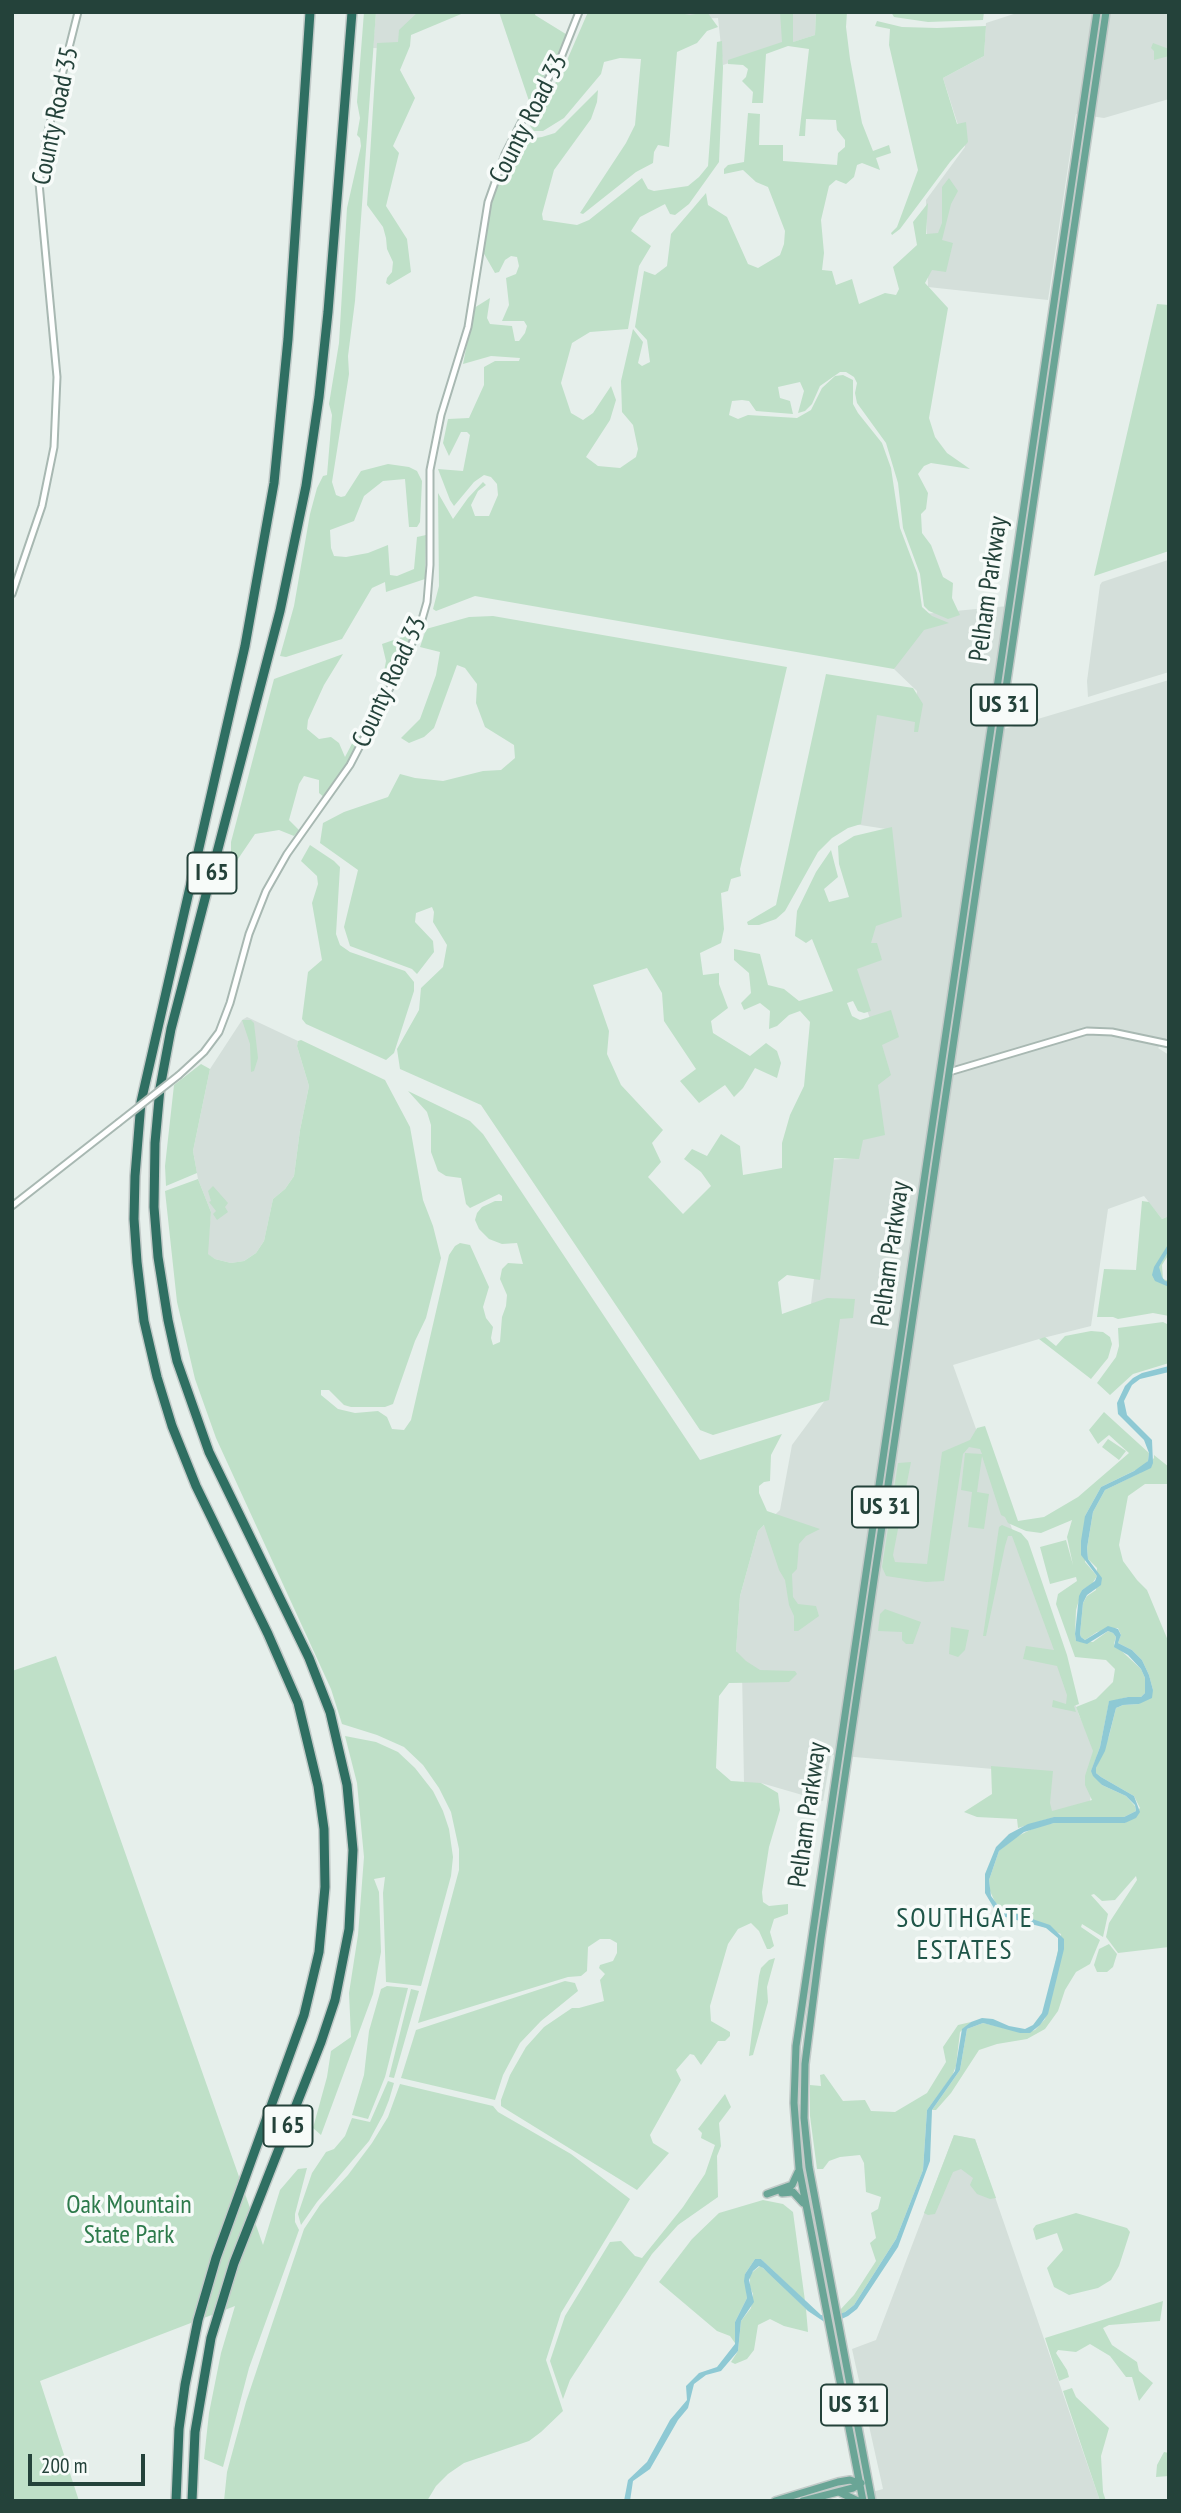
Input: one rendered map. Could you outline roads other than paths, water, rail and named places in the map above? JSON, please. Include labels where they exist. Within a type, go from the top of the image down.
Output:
[{"type":"highway","name":"I 65","points":[[176,2501],[179,2429],[198,2320],[216,2258],[295,2044],[308,2001],[319,1952],[325,1887],[325,1851],[311,1747],[298,1703],[278,1656],[196,1486],[172,1426],[144,1321],[134,1219],[136,1146],[144,1088],[248,636],[274,483],[288,338],[310,12]]},
{"type":"highway","name":"I 65","points":[[192,2501],[193,2450],[200,2395],[216,2318],[234,2263],[328,2021],[342,1969],[351,1907],[353,1861],[350,1814],[340,1748],[328,1707],[309,1658],[214,1464],[187,1393],[170,1331],[162,1292],[155,1229],[156,1128],[171,1029],[280,611],[306,486],[328,312],[352,12]]},
{"type":"main road","name":"Pelham Parkway","points":[[860,2501],[859,2483],[798,2161],[794,2103],[796,2046],[1097,12]]},
{"type":"main road","name":"Pelham Parkway","points":[[872,2501],[812,2185],[804,2118],[805,2064],[834,1847],[1106,12]]},
{"type":"main road","points":[[1086,86],[1095,88]]},
{"type":"main road","points":[[1080,121],[1090,122]]},
{"type":"main road","points":[[1071,180],[1081,181]]},
{"type":"main road","points":[[1055,293],[1064,294]]},
{"type":"main road","points":[[1046,348],[1056,347]]},
{"type":"main road","points":[[1039,399],[1048,401]]},
{"type":"main road","points":[[1026,483],[1036,484]]},
{"type":"main road","points":[[1015,557],[1024,563]]},
{"type":"main road","points":[[1008,606],[1018,604]]},
{"type":"main road","points":[[990,727],[1000,726]]},
{"type":"main road","points":[[978,810],[989,801]]},
{"type":"main road","points":[[973,841],[983,842]]},
{"type":"main road","points":[[966,890],[976,892]]},
{"type":"main road","points":[[959,941],[968,942]]},
{"type":"main road","points":[[939,1072],[949,1072]]},
{"type":"main road","points":[[932,1122],[941,1125]]},
{"type":"main road","points":[[917,1222],[927,1223]]},
{"type":"main road","points":[[913,1246],[923,1247]]},
{"type":"main road","points":[[899,1344],[909,1345]]},
{"type":"main road","points":[[891,1397],[901,1398]]},
{"type":"main road","points":[[883,1454],[892,1455]]},
{"type":"main road","points":[[864,1581],[874,1579]]},
{"type":"main road","points":[[852,1661],[862,1664]]},
{"type":"main road","points":[[844,1715],[854,1717]]},
{"type":"main road","points":[[840,1743],[850,1745]]},
{"type":"main road","points":[[825,1846],[834,1847]]},
{"type":"main road","points":[[798,2161],[795,2183],[767,2194],[793,2192],[807,2211]]},
{"type":"main road","points":[[802,2188],[812,2185]]},
{"type":"main road","points":[[834,2349],[843,2347]]},
{"type":"main road","points":[[846,2417],[855,2414]]},
{"type":"main road","points":[[838,2482],[849,2475],[854,2459]]},
{"type":"main road","points":[[780,2500],[838,2482],[869,2482]]},
{"type":"main road","points":[[803,2501],[853,2488],[859,2483]]},
{"type":"main road","points":[[839,2492],[860,2501]]},
{"type":"street","name":"County Road 35","points":[[12,594],[47,486],[57,423],[57,377],[40,205],[40,172],[78,12]]},
{"type":"street","name":"County Road 33","points":[[12,1206],[179,1075],[204,1052],[219,1032],[265,891],[287,854],[350,765],[405,659],[427,602],[430,573],[430,470],[441,415],[468,327],[488,202],[505,153],[560,60],[579,12]]},
{"type":"street","points":[[949,1072],[1087,1031],[1112,1032],[1169,1044]]},
{"type":"water","points":[[1169,1243],[1169,1250],[1159,1267],[1162,1277],[1169,1282],[1169,1287],[1155,1281],[1152,1275]]},
{"type":"water","points":[[1169,1366],[1169,1372],[1140,1379],[1132,1385],[1124,1401],[1127,1415],[1152,1440],[1153,1463],[1151,1468],[1105,1490],[1093,1512],[1087,1548],[1088,1559],[1102,1578],[1101,1585],[1087,1595],[1083,1603],[1080,1634],[1085,1640],[1108,1626],[1118,1629],[1121,1635],[1118,1643],[1132,1650],[1142,1660],[1149,1675],[1152,1698],[1139,1704],[1116,1708],[1105,1751],[1096,1768],[1096,1773],[1101,1777],[1134,1796],[1140,1812],[1136,1818],[1125,1823],[1054,1823],[1024,1832],[999,1851],[989,1880],[991,1896],[1000,1908],[1050,1925],[1064,1939],[1048,2014],[1030,2033],[983,2023],[967,2029],[960,2070],[932,2110],[930,2161],[898,2247],[857,2309],[835,2322],[826,2323],[808,2311],[763,2268],[759,2266],[753,2271],[749,2280],[754,2302],[741,2321],[738,2351],[721,2371],[706,2375],[694,2384],[688,2408],[678,2420],[650,2469],[633,2481],[630,2501],[624,2501],[628,2480],[647,2462],[670,2420],[687,2400],[686,2386],[699,2373],[717,2367],[735,2344],[735,2322],[747,2298],[745,2274],[755,2259],[761,2259],[821,2315],[833,2317],[854,2305],[896,2239],[923,2170],[927,2110],[955,2071],[962,2029],[982,2018],[1025,2029],[1033,2025],[1042,2013],[1058,1951],[1058,1938],[1046,1928],[998,1915],[985,1893],[985,1874],[996,1847],[1009,1834],[1028,1824],[1054,1817],[1124,1817],[1136,1811],[1135,1805],[1126,1796],[1102,1785],[1091,1771],[1100,1747],[1109,1701],[1141,1697],[1145,1693],[1145,1678],[1141,1669],[1128,1655],[1114,1647],[1116,1637],[1113,1633],[1108,1631],[1087,1644],[1076,1641],[1079,1596],[1097,1576],[1081,1555],[1081,1541],[1085,1516],[1101,1487],[1148,1461],[1149,1453],[1144,1440],[1118,1414],[1117,1403],[1125,1386],[1142,1373]]},
{"type":"district","name":"SOUTHGATE ESTATES","points":[[965,1935]]},
{"type":"park label","name":"Oak Mountain State Park","points":[[129,2221]]}]
